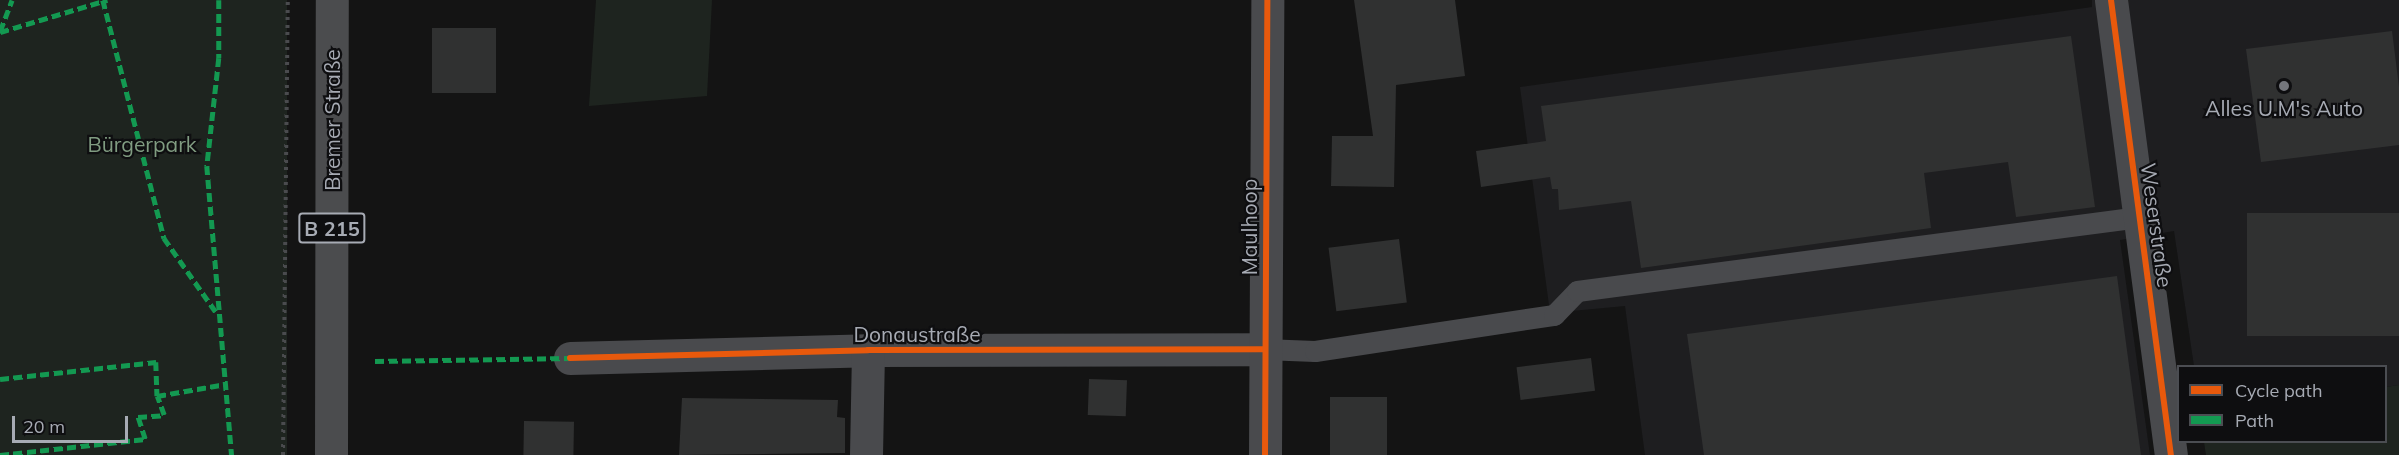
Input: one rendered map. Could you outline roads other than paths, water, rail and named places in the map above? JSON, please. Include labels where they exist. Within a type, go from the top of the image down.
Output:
[{"type":"main road","name":"Bremer Straße","points":[[332,0],[332,455]]},
{"type":"street","name":"Maulhoop","points":[[1265,455],[1267,0]]},
{"type":"street","name":"Weserstraße","points":[[2111,0],[2171,455]]},
{"type":"street","name":"Donaustraße","points":[[570,358],[868,350],[1264,350]]},
{"type":"street","points":[[866,455],[868,350]]},
{"type":"lane","points":[[1264,350],[1315,351],[1554,315],[1577,291],[2139,217]]},
{"type":"place","name":"Alles U.M's Auto","points":[[2284,86]]},
{"type":"park label","name":"Bürgerpark","points":[[142,144]]}]
